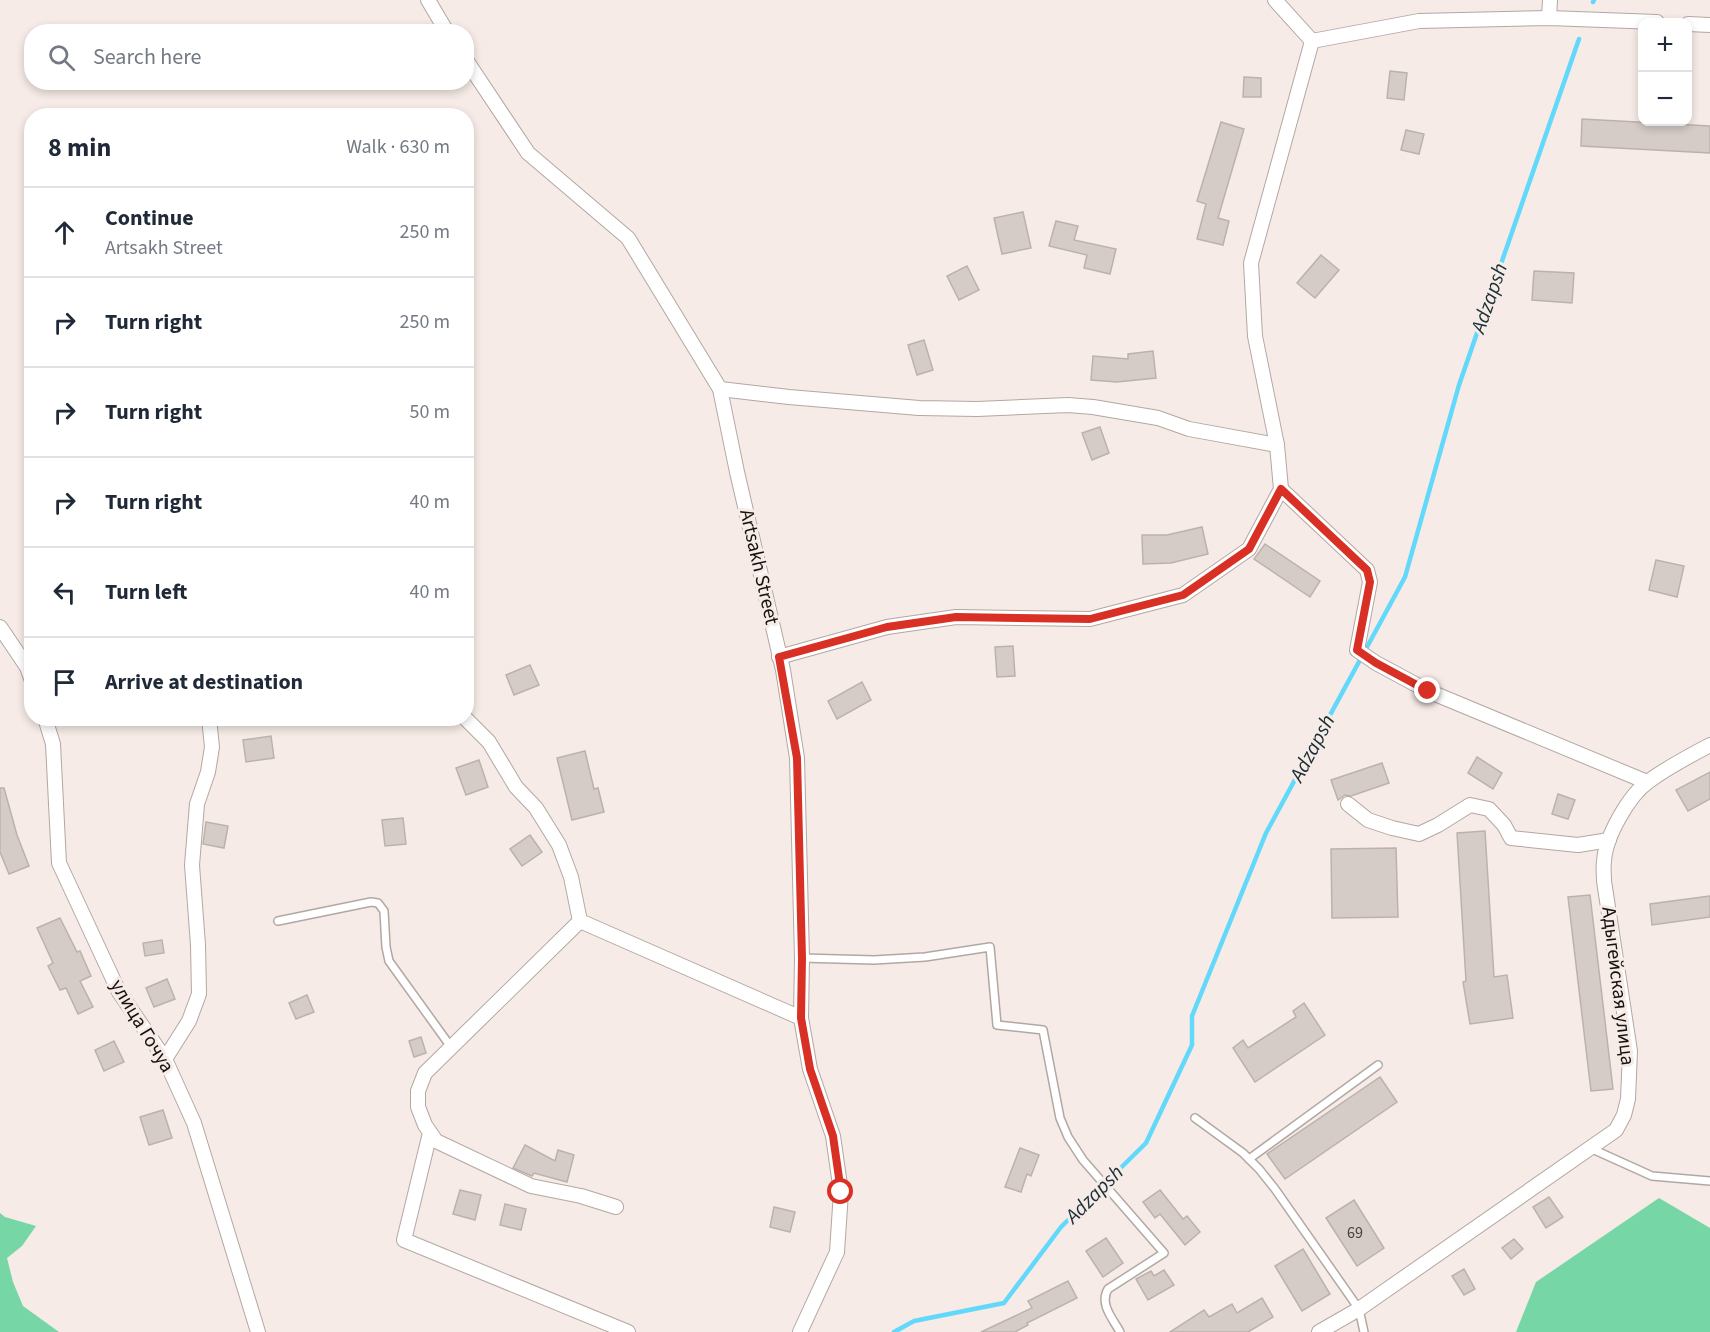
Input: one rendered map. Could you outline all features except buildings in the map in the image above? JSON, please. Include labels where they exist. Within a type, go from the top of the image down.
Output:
[{"type":"street","points":[[428,0],[442,24]]},
{"type":"street","points":[[1275,0],[1312,40]]},
{"type":"street","points":[[1549,18],[1550,0]]},
{"type":"street","points":[[1312,40],[1419,21],[1549,18],[1638,21]]},
{"type":"street","points":[[1692,24],[1710,25]]},
{"type":"street","points":[[779,657],[887,627],[956,617],[1090,619],[1183,595],[1249,549],[1281,489],[1277,445],[1255,336],[1251,263],[1312,40]]},
{"type":"street","name":"Artsakh Street","points":[[474,72],[528,153],[628,238],[720,389],[779,657],[797,758],[802,958],[801,1018],[810,1069],[833,1136],[841,1192],[837,1252],[800,1332]]},
{"type":"street","points":[[720,389],[919,408],[977,409],[1068,405],[1093,407],[1158,418],[1198,431],[1277,445]]},
{"type":"street","points":[[1281,489],[1367,570],[1370,582],[1357,650],[1428,691],[1647,782]]},
{"type":"street","points":[[0,627],[24,663]]},
{"type":"street","name":"улица Гочуа","points":[[47,726],[53,744],[59,863],[119,992],[165,1059],[194,1123],[258,1332]]},
{"type":"street","points":[[165,1059],[189,1021],[199,994],[192,865],[197,804],[208,772],[212,747],[210,726]]},
{"type":"street","points":[[473,726],[489,742],[516,787],[536,808],[560,844],[571,878],[580,921]]},
{"type":"street","name":"Адыгейская улица","points":[[1319,1332],[1359,1309],[1616,1130],[1624,1115],[1628,1099],[1630,1051],[1604,881],[1604,860],[1608,840],[1631,799],[1647,782],[1674,764],[1710,745]]},
{"type":"street","points":[[1348,804],[1368,820],[1419,834],[1470,805],[1489,809],[1504,825],[1511,838],[1578,845],[1608,840]]},
{"type":"street","points":[[580,921],[801,1018]]},
{"type":"street","points":[[580,921],[425,1072],[418,1091],[418,1107],[425,1125],[436,1141],[531,1186],[582,1196],[616,1207]]},
{"type":"street","points":[[430,1133],[404,1240],[628,1332]]},
{"type":"lane","points":[[278,921],[371,902],[378,903],[384,911],[389,961],[452,1047]]},
{"type":"lane","points":[[802,958],[874,960],[925,957],[990,948],[997,1025],[1043,1030],[1060,1118],[1068,1137],[1083,1160],[1164,1253],[1108,1289],[1104,1296],[1105,1304],[1120,1332]]},
{"type":"lane","points":[[1249,1159],[1378,1065]]},
{"type":"lane","points":[[1195,1118],[1249,1159],[1275,1189],[1359,1309],[1364,1332]]},
{"type":"lane","points":[[1590,1148],[1652,1176],[1710,1181]]},
{"type":"green space","points":[[1659,1198],[1710,1228],[1710,1332],[1516,1332],[1536,1282]]},
{"type":"green space","points":[[0,1213],[5,1217],[36,1226],[22,1246],[7,1258],[13,1282],[23,1306],[59,1332],[0,1332]]},
{"type":"waterway","name":"Adzapsh","points":[[894,1332],[914,1321],[1004,1303],[1061,1227],[1146,1143],[1192,1045],[1192,1016],[1266,833],[1405,577],[1459,385],[1579,39]]},
{"type":"route","points":[[841,1192],[833,1136],[810,1069],[801,1018],[802,958],[797,758],[779,657],[887,627],[956,617],[1090,619],[1183,595],[1249,549],[1281,489],[1367,570],[1370,582],[1357,650],[1428,691]]}]
